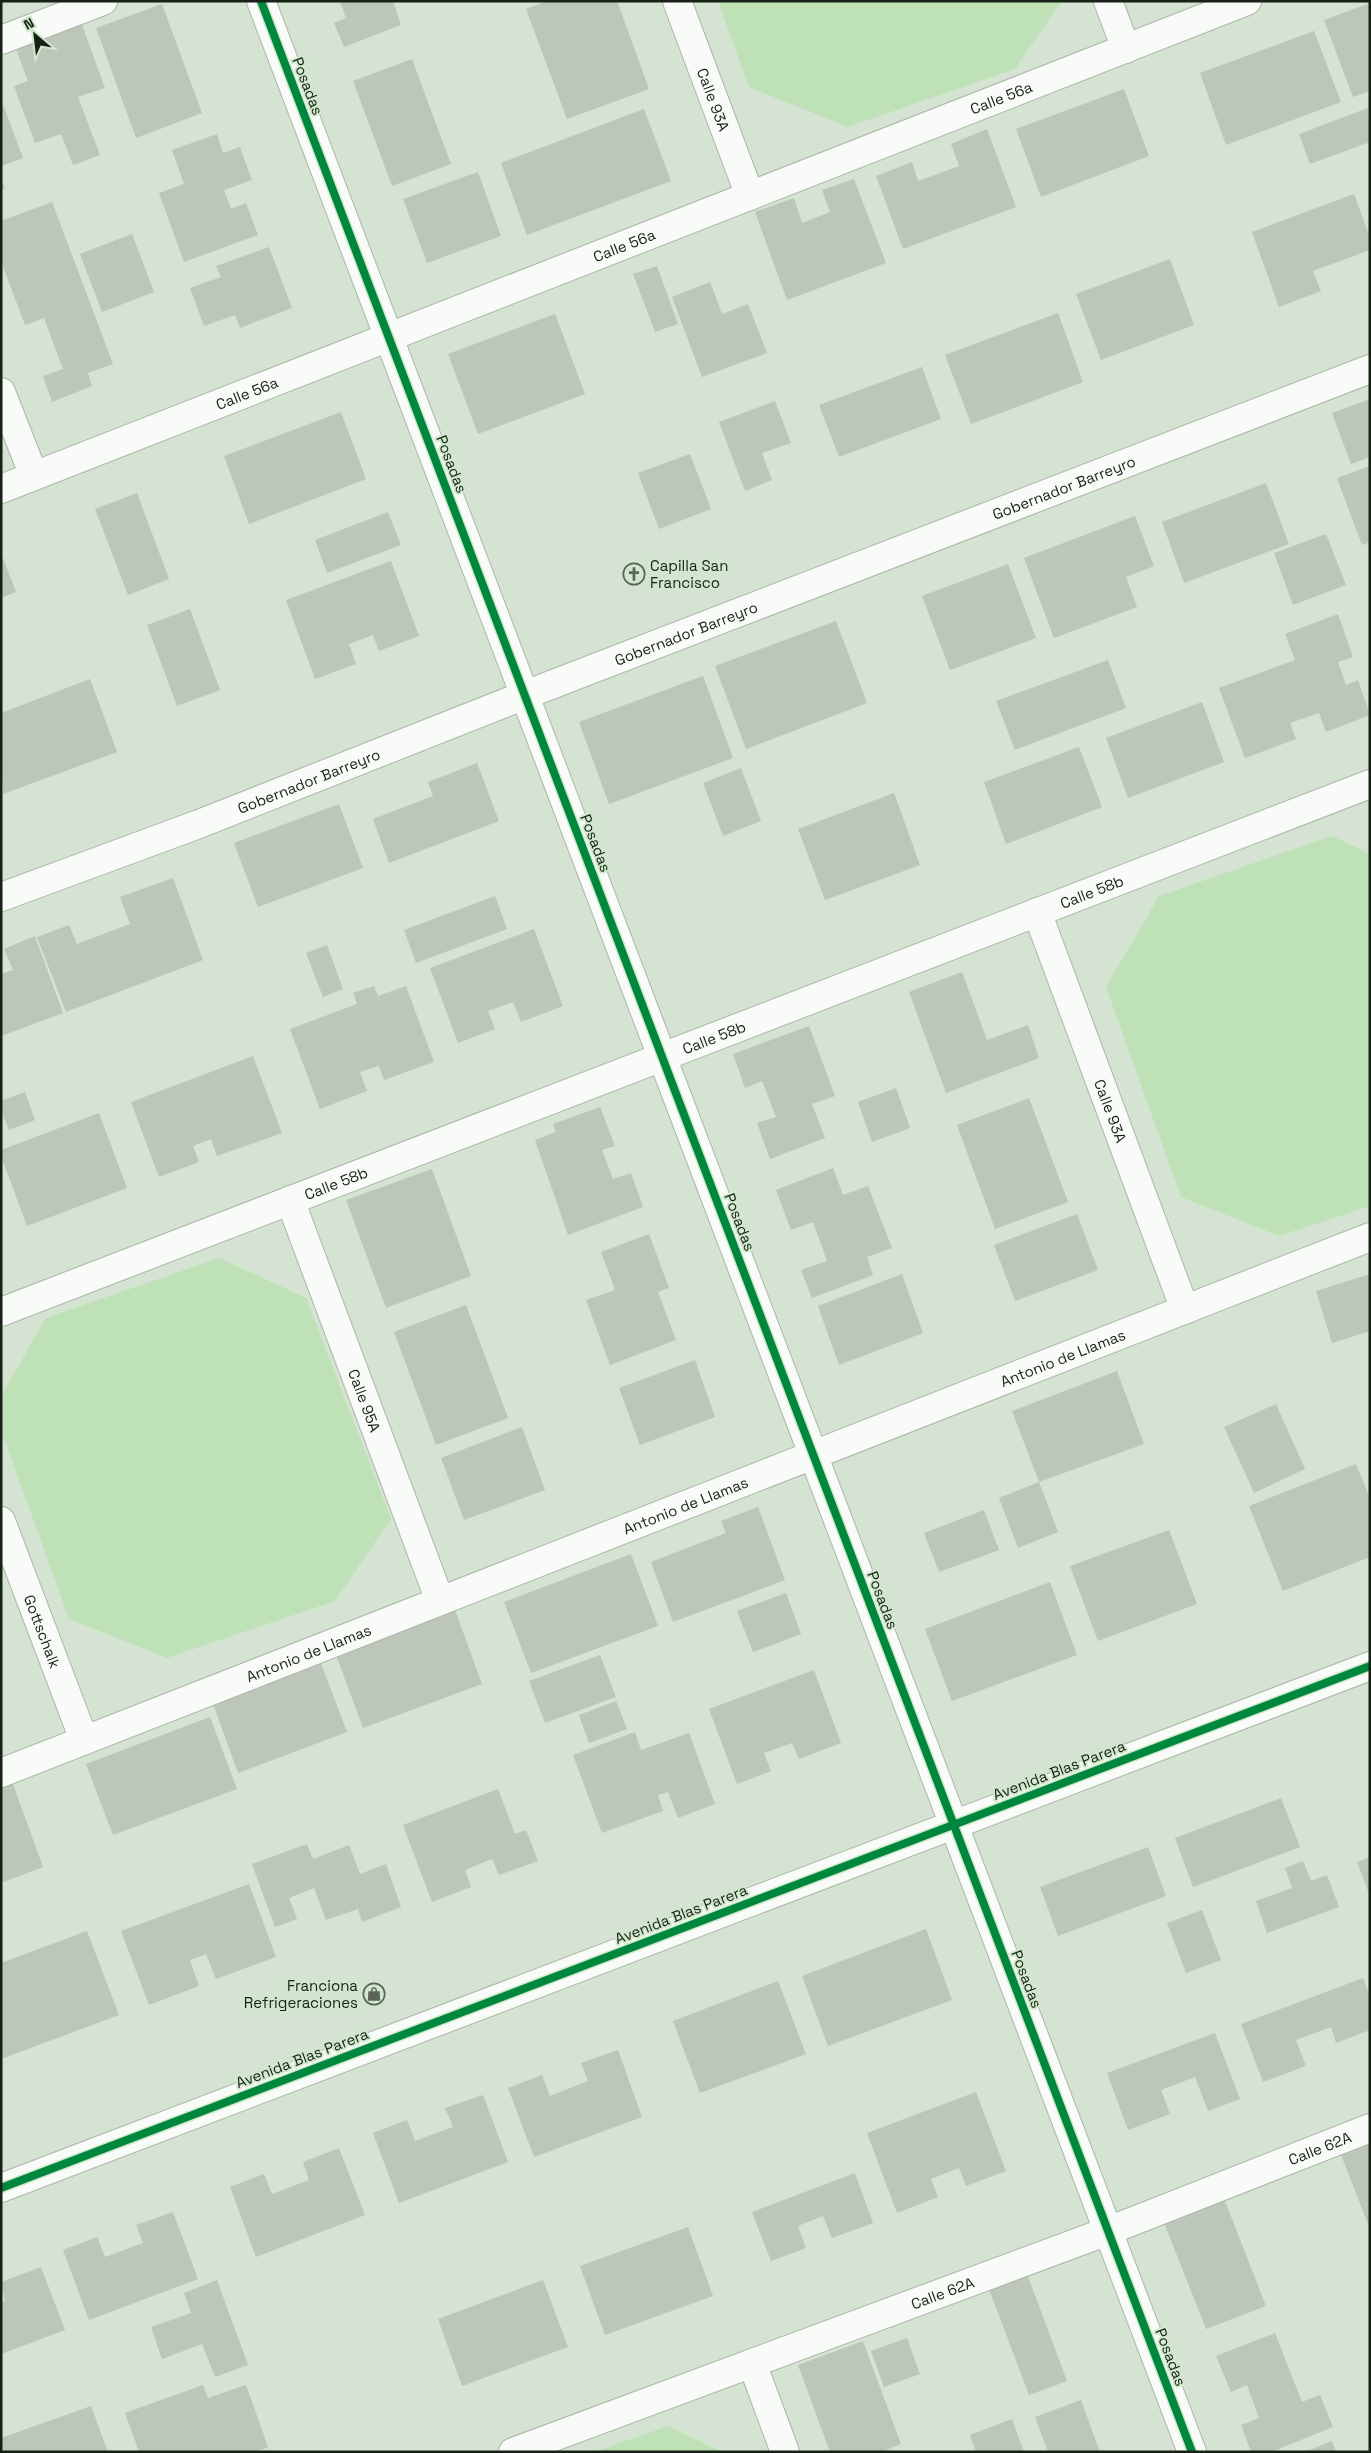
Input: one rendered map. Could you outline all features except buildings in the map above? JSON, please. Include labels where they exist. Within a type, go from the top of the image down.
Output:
[{"type":"street","points":[[1,40],[103,1]]},
{"type":"street","name":"Posadas","points":[[261,1],[1192,2452]]},
{"type":"street","name":"Calle 93A","points":[[677,1],[750,196]]},
{"type":"street","points":[[1108,1],[1126,49]]},
{"type":"street","name":"Calle 56a","points":[[1,489],[1247,1]]},
{"type":"street","name":"Gobernador Barreyro","points":[[1,897],[208,820],[525,695],[1370,369]]},
{"type":"street","points":[[1,392],[34,476]]},
{"type":"street","name":"Calle 58b","points":[[1,1312],[1370,784]]},
{"type":"street","name":"Calle 93A","points":[[1037,912],[1185,1310]]},
{"type":"street","name":"Calle 95A","points":[[290,1200],[440,1601]]},
{"type":"street","name":"Antonio de Llamas","points":[[1,1773],[1370,1237]]},
{"type":"street","name":"Gottschalk","points":[[1,1520],[84,1740]]},
{"type":"street","name":"Avenida Blas Parera","points":[[1,2188],[1370,1666]]},
{"type":"street","name":"Calle 62A","points":[[513,2452],[1108,2231],[1370,2128]]},
{"type":"street","points":[[752,2363],[785,2452]]},
{"type":"green space","points":[[718,1],[1062,1],[1015,69],[848,127],[749,87]]},
{"type":"green space","points":[[1332,836],[1370,854],[1370,1206],[1279,1236],[1181,1197],[1106,987],[1159,896]]},
{"type":"green space","points":[[219,1258],[306,1298],[391,1519],[335,1601],[167,1658],[69,1619],[1,1430],[1,1396],[46,1318]]},
{"type":"green space","points":[[668,2426],[722,2452],[594,2452]]},
{"type":"cycle path","points":[[261,1],[1192,2452]]},
{"type":"cycle path","points":[[1,2188],[1370,1666]]},
{"type":"place","name":"Capilla San Francisco","points":[[634,574]]},
{"type":"place","name":"Franciona Refrigeraciones","points":[[374,1994]]}]
